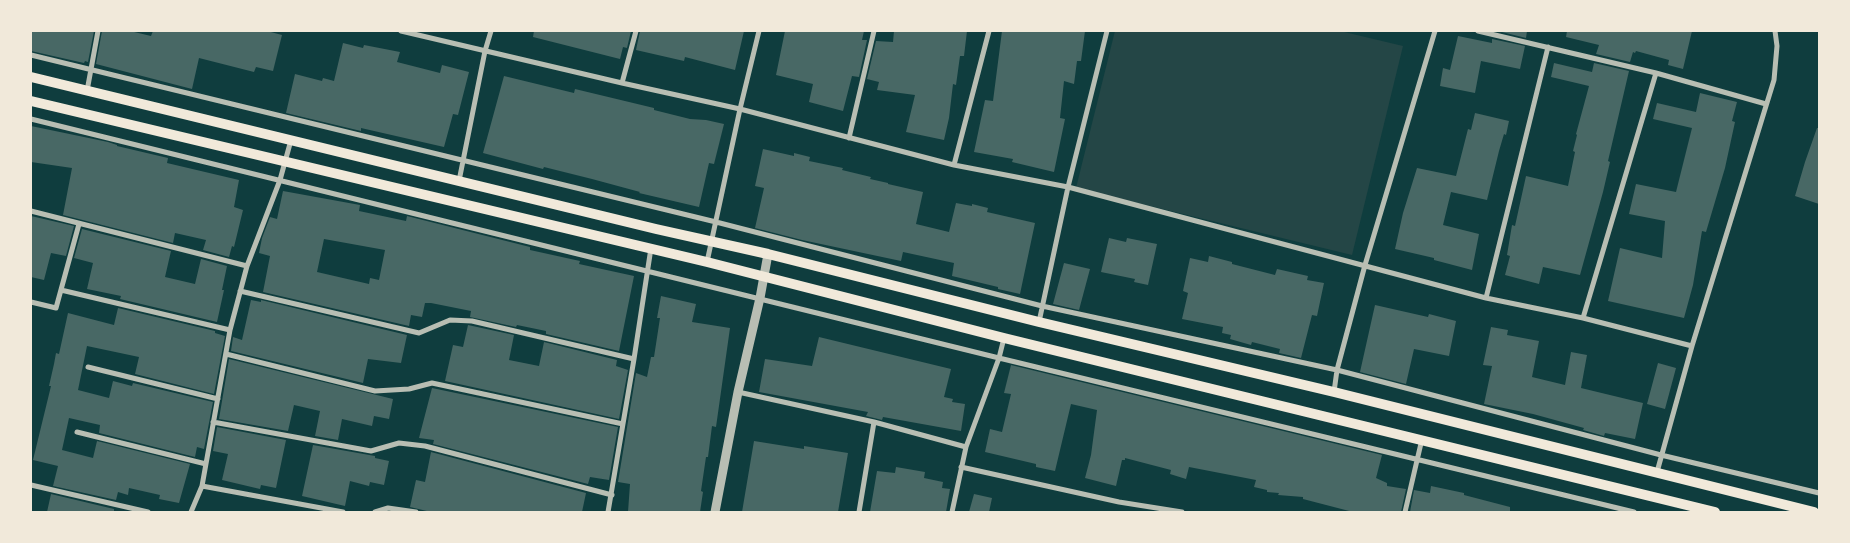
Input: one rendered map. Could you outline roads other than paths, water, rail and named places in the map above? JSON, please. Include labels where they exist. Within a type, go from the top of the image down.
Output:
[{"type":"main road","points":[[31,77],[1334,392],[1814,512]]},
{"type":"main road","points":[[31,102],[651,248],[1004,338],[1715,512]]},
{"type":"street","points":[[87,91],[98,31]]},
{"type":"street","points":[[401,31],[740,109],[954,165],[1068,187],[1486,298],[1583,318],[1692,346]]},
{"type":"street","points":[[459,181],[485,51],[492,31]]},
{"type":"street","points":[[622,83],[636,31]]},
{"type":"street","points":[[707,262],[759,31]]},
{"type":"street","points":[[849,138],[874,31]]},
{"type":"street","points":[[954,165],[989,31]]},
{"type":"street","points":[[1039,322],[1068,187],[1107,31]]},
{"type":"street","points":[[1334,392],[1337,370],[1365,265],[1435,31]]},
{"type":"street","points":[[1478,31],[1656,73],[1766,104]]},
{"type":"street","points":[[1657,472],[1692,346],[1774,80],[1777,46],[1775,31]]},
{"type":"street","points":[[1486,298],[1548,47]]},
{"type":"street","points":[[31,55],[463,159],[1042,306],[1337,370],[1661,455],[1819,493]]},
{"type":"street","points":[[1583,318],[1656,73]]},
{"type":"street","points":[[31,119],[999,358],[1634,512]]},
{"type":"street","points":[[191,512],[202,486],[230,330],[240,291],[247,266],[280,180],[291,140]]},
{"type":"street","points":[[31,211],[247,266]]},
{"type":"street","points":[[31,302],[56,308],[79,224]]},
{"type":"street","points":[[608,512],[651,248]]},
{"type":"street","points":[[716,512],[738,392],[760,298],[768,254]]},
{"type":"street","points":[[61,290],[230,330]]},
{"type":"street","points":[[240,291],[419,332],[450,320],[472,321],[634,359]]},
{"type":"street","points":[[952,512],[966,447],[999,358],[1004,338]]},
{"type":"street","points":[[226,354],[375,391],[409,389],[432,383],[623,424]]},
{"type":"street","points":[[88,366],[218,399]]},
{"type":"street","points":[[738,392],[874,422],[966,447]]},
{"type":"street","points":[[213,422],[371,451],[398,443],[425,446],[612,494]]},
{"type":"street","points":[[859,512],[874,422]]},
{"type":"street","points":[[77,432],[206,464]]},
{"type":"street","points":[[1406,512],[1422,439]]},
{"type":"street","points":[[961,467],[1119,502],[1182,512]]},
{"type":"street","points":[[31,485],[148,512]]},
{"type":"street","points":[[202,486],[343,512]]},
{"type":"street","points":[[375,512],[388,508],[416,512]]}]
